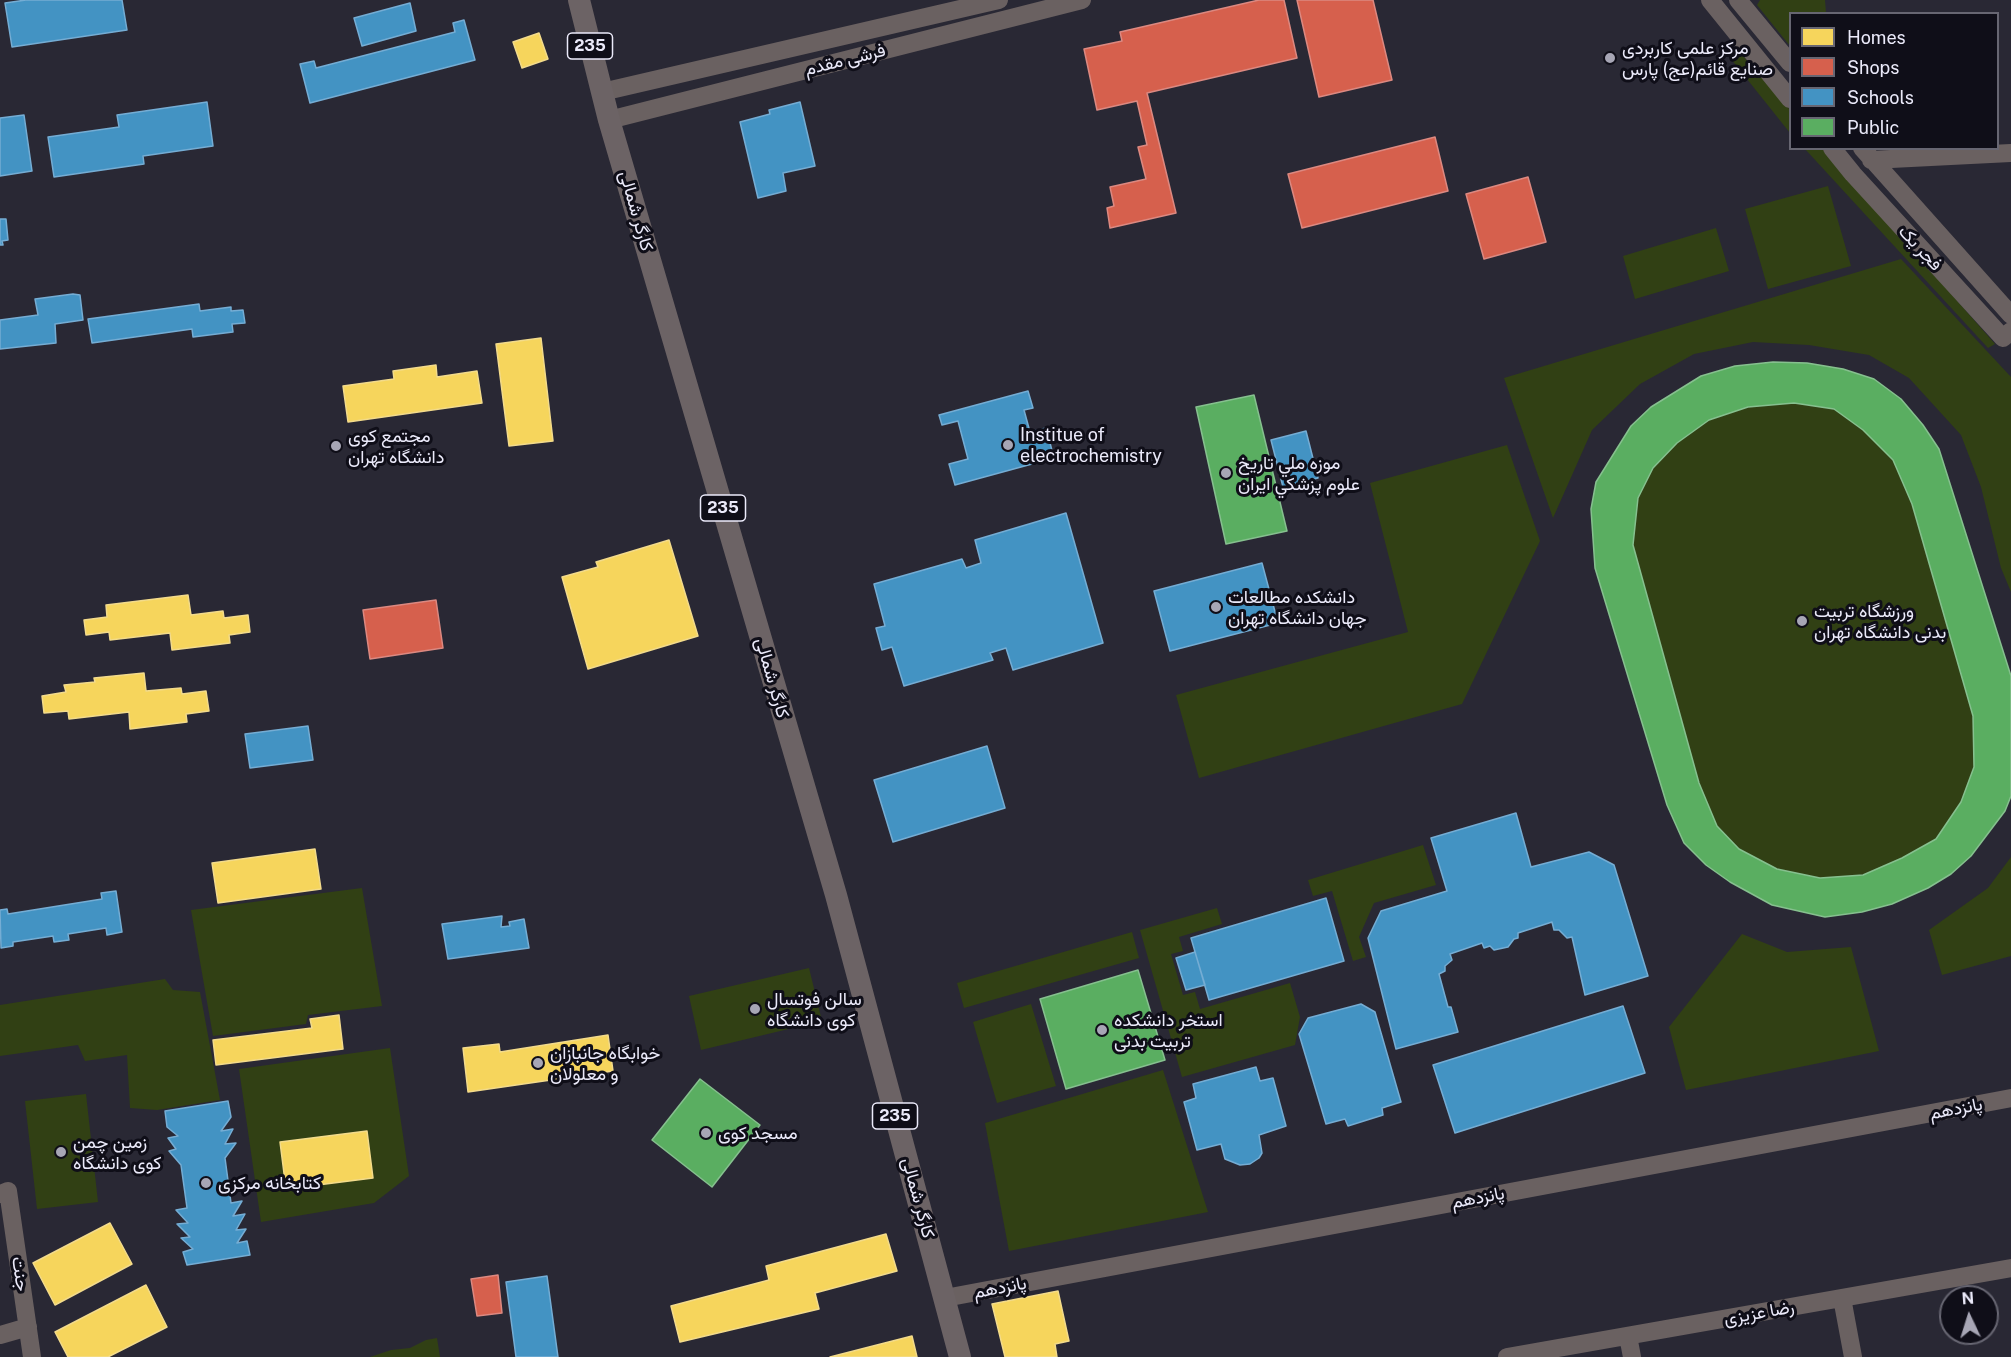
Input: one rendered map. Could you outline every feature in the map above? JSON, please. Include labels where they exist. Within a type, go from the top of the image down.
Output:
[{"type":"main road","name":"کارگر شمالی","points":[[579,0],[609,120],[836,895],[960,1357]]},
{"type":"street","name":"فرشی مقدم","points":[[602,92],[999,0]]},
{"type":"street","name":"فرشی مقدم","points":[[609,120],[1082,0]]},
{"type":"street","points":[[1710,0],[1789,97]]},
{"type":"street","points":[[1738,0],[1789,61]]},
{"type":"street","name":"فجر یک","points":[[1834,150],[2003,338],[2011,331]]},
{"type":"street","points":[[1853,174],[1866,154],[2011,153]]},
{"type":"street","name":"فجر یک","points":[[1866,154],[2011,315]]},
{"type":"street","name":"پانزدهم","points":[[945,1298],[2011,1098]]},
{"type":"street","name":"جنت","points":[[4,1192],[32,1357]]},
{"type":"street","points":[[1972,1275],[2011,1258]]},
{"type":"street","name":"رضا عزیزی","points":[[1507,1357],[2011,1268]]},
{"type":"street","points":[[1842,1298],[1853,1357]]},
{"type":"street","points":[[0,1335],[28,1327]]},
{"type":"street","points":[[1628,1336],[1632,1357]]},
{"type":"green space","points":[[1760,0],[1825,0],[1826,12],[1789,12],[1789,45],[1757,5]]},
{"type":"green space","points":[[1737,49],[1789,109],[1789,132],[1727,54]]},
{"type":"green space","points":[[1806,150],[1825,150],[1995,344],[1988,348]]},
{"type":"green space","points":[[1828,186],[1851,266],[1768,289],[1745,209]]},
{"type":"green space","points":[[1716,228],[1729,271],[1635,299],[1623,256]]},
{"type":"green space","points":[[1901,259],[2011,377],[2011,592],[2001,568],[1981,487],[1961,435],[1909,378],[1869,355],[1809,345],[1753,342],[1694,354],[1640,384],[1592,430],[1553,518],[1504,378]]},
{"type":"green space","name":"ورزشگاه تربیت بدنی دانشگاه تهران","points":[[1773,362],[1828,366],[1870,379],[1888,390],[1905,405],[1922,425],[1939,449],[2011,676],[2011,796],[2005,811],[1971,856],[1951,874],[1928,888],[1892,904],[1862,912],[1825,917],[1772,905],[1730,882],[1706,865],[1684,843],[1667,805],[1595,568],[1591,509],[1596,482],[1631,426],[1651,407],[1701,376],[1735,366]]},
{"type":"green space","points":[[1507,445],[1540,541],[1462,704],[1199,778],[1176,695],[1408,632],[1370,483]]},
{"type":"green space","points":[[1423,845],[1436,885],[1374,903],[1359,937],[1366,957],[1353,961],[1332,891],[1313,896],[1308,880]]},
{"type":"green space","points":[[2011,857],[2011,956],[1942,975],[1929,930],[1988,888]]},
{"type":"green space","points":[[362,888],[382,1006],[308,1015],[306,1024],[213,1036],[191,910]]},
{"type":"green space","points":[[1217,908],[1222,924],[1179,937],[1183,951],[1171,954],[1183,995],[1195,992],[1200,1009],[1290,983],[1300,1017],[1295,1045],[1182,1077],[1140,930]]},
{"type":"green space","points":[[1132,932],[1139,958],[964,1008],[957,983]]},
{"type":"green space","points":[[1742,934],[1787,952],[1851,947],[1879,1051],[1686,1090],[1669,1027]]},
{"type":"green space","name":"سالن فوتسال کوی دانشگاه","points":[[809,968],[822,1021],[701,1050],[689,996]]},
{"type":"green space","points":[[165,979],[173,990],[200,992],[220,1100],[157,1110],[130,1108],[127,1055],[85,1061],[78,1045],[0,1056],[0,1005]]},
{"type":"green space","points":[[1031,1004],[1056,1086],[997,1103],[973,1022]]},
{"type":"green space","points":[[390,1048],[409,1176],[374,1203],[261,1222],[239,1069]]},
{"type":"green space","points":[[1163,1070],[1208,1212],[1009,1251],[985,1123]]},
{"type":"green space","name":"زمین چمن کوی دانشگاه","points":[[86,1094],[98,1202],[37,1209],[25,1101]]},
{"type":"green space","points":[[437,1338],[440,1357],[370,1357],[391,1350],[410,1348],[426,1340]]},
{"type":"building: Homes","points":[[539,33],[548,59],[522,68],[513,42]]},
{"type":"building: Homes","points":[[541,338],[553,441],[509,446],[496,344]]},
{"type":"building: Homes","points":[[436,365],[437,377],[477,371],[482,403],[348,422],[343,386],[394,379],[393,371]]},
{"type":"building: Homes","points":[[669,540],[698,636],[588,669],[562,577],[598,567],[596,562]]},
{"type":"building: Homes","points":[[188,595],[191,615],[223,611],[224,618],[248,615],[250,632],[229,635],[230,643],[172,650],[170,633],[110,640],[109,632],[86,635],[84,620],[107,617],[106,605]]},
{"type":"building: Homes","points":[[144,673],[146,691],[181,688],[182,694],[206,691],[209,711],[186,714],[187,722],[130,729],[129,712],[69,719],[68,711],[44,713],[42,696],[66,692],[64,685],[95,682],[94,678]]},
{"type":"building: Homes","points":[[315,849],[321,889],[218,903],[212,863]]},
{"type":"building: Homes","points":[[339,1015],[343,1049],[216,1065],[213,1040],[312,1028],[310,1019]]},
{"type":"building: Homes","name":"خوابگاه جانبازان و معلولان","points":[[608,1035],[613,1071],[468,1092],[463,1048],[499,1044],[500,1052]]},
{"type":"building: Homes","points":[[367,1131],[373,1178],[286,1189],[280,1142]]},
{"type":"building: Homes","points":[[110,1223],[132,1264],[55,1305],[33,1263]]},
{"type":"building: Homes","points":[[886,1234],[897,1271],[815,1293],[819,1309],[680,1342],[671,1306],[769,1280],[766,1266]]},
{"type":"building: Homes","points":[[146,1285],[167,1327],[108,1357],[68,1357],[55,1332]]},
{"type":"building: Homes","points":[[1058,1291],[1069,1341],[1055,1344],[1057,1357],[1005,1357],[992,1304]]},
{"type":"building: Homes","points":[[912,1336],[917,1357],[830,1357]]},
{"type":"building: Shops","points":[[1259,0],[1284,0],[1297,58],[1147,93],[1176,213],[1110,228],[1107,208],[1114,206],[1110,187],[1146,179],[1138,147],[1147,145],[1137,101],[1097,110],[1084,49],[1122,41],[1120,32]]},
{"type":"building: Shops","points":[[1297,0],[1373,0],[1392,80],[1319,97]]},
{"type":"building: Shops","points":[[1435,137],[1448,191],[1302,228],[1288,174]]},
{"type":"building: Shops","points":[[1528,177],[1546,242],[1484,259],[1466,194]]},
{"type":"building: Shops","points":[[436,600],[443,648],[370,659],[363,610]]},
{"type":"building: Shops","points":[[498,1275],[502,1313],[477,1316],[471,1279]]},
{"type":"building: Schools","points":[[26,0],[122,0],[127,30],[12,47],[5,3]]},
{"type":"building: Schools","points":[[410,3],[416,31],[362,46],[354,18]]},
{"type":"building: Schools","points":[[464,20],[475,60],[310,103],[300,64],[314,61],[316,68],[455,32],[453,23]]},
{"type":"building: Schools","points":[[207,102],[213,146],[143,156],[144,164],[54,177],[48,137],[119,127],[117,115]]},
{"type":"building: Schools","points":[[800,102],[815,166],[783,173],[786,191],[758,198],[740,122],[770,114],[769,110]]},
{"type":"building: Schools","points":[[24,115],[32,171],[0,176],[0,118]]},
{"type":"building: Schools","points":[[0,219],[6,219],[8,240],[2,241],[3,245],[0,245]]},
{"type":"building: Schools","points":[[80,295],[83,320],[55,324],[56,343],[0,349],[0,320],[38,315],[35,299]]},
{"type":"building: Schools","points":[[199,304],[200,311],[231,307],[231,311],[243,310],[245,323],[232,324],[233,332],[193,337],[192,329],[92,343],[88,319]]},
{"type":"building: Schools","name":"Institue of electrochemistry","points":[[1028,391],[1033,408],[1024,410],[1030,432],[1046,428],[1054,458],[955,485],[949,464],[968,459],[958,421],[942,425],[939,415]]},
{"type":"building: Schools","points":[[1306,431],[1318,478],[1283,487],[1271,440]]},
{"type":"building: Schools","points":[[1066,513],[1103,643],[1013,670],[1006,648],[990,653],[993,660],[904,686],[892,647],[882,650],[876,628],[885,626],[874,584],[962,559],[966,568],[981,563],[975,540]]},
{"type":"building: Schools","name":"دانشکده مطالعات جهان دانشگاه تهران","points":[[1262,563],[1278,623],[1170,651],[1154,591]]},
{"type":"building: Schools","points":[[308,726],[313,760],[250,768],[245,734]]},
{"type":"building: Schools","points":[[987,746],[1005,808],[893,842],[874,780]]},
{"type":"building: Schools","points":[[1516,813],[1531,867],[1589,852],[1614,865],[1648,976],[1585,995],[1572,937],[1567,938],[1559,930],[1554,930],[1552,922],[1518,933],[1518,938],[1514,939],[1508,947],[1494,950],[1490,946],[1484,948],[1482,943],[1450,954],[1452,960],[1445,966],[1445,971],[1439,974],[1458,1032],[1396,1049],[1368,938],[1381,911],[1447,891],[1431,838]]},
{"type":"building: Schools","points":[[116,891],[122,932],[107,935],[106,928],[68,934],[69,940],[54,942],[53,936],[13,942],[13,946],[1,948],[0,910],[7,909],[8,914],[102,899],[101,893]]},
{"type":"building: Schools","points":[[1326,898],[1344,961],[1209,1000],[1191,938]]},
{"type":"building: Schools","points":[[502,916],[501,927],[510,926],[509,922],[524,919],[529,948],[448,959],[442,924]]},
{"type":"building: Schools","points":[[1195,952],[1205,985],[1186,990],[1176,958]]},
{"type":"building: Schools","points":[[1361,1004],[1375,1012],[1401,1102],[1382,1108],[1383,1115],[1348,1126],[1345,1119],[1326,1124],[1299,1034],[1308,1018]]},
{"type":"building: Schools","points":[[1623,1006],[1645,1073],[1455,1133],[1433,1065]]},
{"type":"building: Schools","points":[[1256,1067],[1260,1081],[1273,1078],[1286,1126],[1259,1135],[1262,1153],[1250,1164],[1240,1165],[1225,1159],[1221,1144],[1197,1150],[1184,1102],[1196,1098],[1193,1084]]},
{"type":"building: Schools","name":"کتابخانه مرکزی","points":[[228,1101],[231,1117],[221,1131],[233,1129],[225,1144],[236,1143],[225,1158],[231,1203],[242,1201],[233,1216],[245,1214],[236,1230],[246,1229],[237,1243],[247,1241],[250,1255],[187,1265],[183,1252],[193,1249],[181,1238],[190,1237],[177,1224],[188,1223],[176,1210],[187,1208],[181,1165],[169,1151],[176,1149],[168,1138],[178,1136],[167,1127],[165,1111]]},
{"type":"building: Schools","points":[[547,1276],[558,1357],[516,1357],[506,1282]]},
{"type":"building: Public","points":[[1773,362],[1807,363],[1843,369],[1874,379],[1901,399],[1939,449],[2011,676],[2011,796],[2005,811],[1971,856],[1951,874],[1928,888],[1892,904],[1862,912],[1825,917],[1772,905],[1730,882],[1706,865],[1684,843],[1667,805],[1595,568],[1591,509],[1596,482],[1631,426],[1651,407],[1701,376],[1735,366]],"holes":[[[1794,403],[1834,409],[1863,430],[1893,460],[1912,504],[1973,716],[1974,767],[1961,802],[1936,839],[1902,858],[1863,875],[1820,878],[1777,869],[1739,849],[1717,826],[1699,783],[1633,545],[1638,498],[1653,468],[1677,443],[1709,420],[1748,407]]]},
{"type":"building: Public","points":[[1254,395],[1287,531],[1226,544],[1196,407]]},
{"type":"building: Public","name":"استخر دانشکده تربیت بدنی","points":[[1138,970],[1165,1060],[1066,1089],[1040,999]]},
{"type":"building: Public","name":"مسجد کوی","points":[[700,1079],[760,1125],[712,1187],[652,1140]]},
{"type":"place","name":"مرکز علمی کاربردی صنایع قائم(عج) پارس","points":[[1610,58]]},
{"type":"place","name":"Institue of electrochemistry","points":[[1008,445]]},
{"type":"place","name":"مجتمع کوی دانشگاه تهران","points":[[336,446]]},
{"type":"place","name":"موزه ملي تاريخ علوم پزشكي ايران","points":[[1226,473]]},
{"type":"place","name":"دانشکده مطالعات جهان دانشگاه تهران","points":[[1216,607]]},
{"type":"place","name":"ورزشگاه تربیت بدنی دانشگاه تهران","points":[[1802,621]]},
{"type":"place","name":"سالن فوتسال کوی دانشگاه","points":[[755,1009]]},
{"type":"place","name":"استخر دانشکده تربیت بدنی","points":[[1102,1030]]},
{"type":"place","name":"خوابگاه جانبازان و معلولان","points":[[538,1063]]},
{"type":"place","name":"مسجد کوی","points":[[706,1133]]},
{"type":"place","name":"زمین چمن کوی دانشگاه","points":[[61,1152]]},
{"type":"place","name":"کتابخانه مرکزی","points":[[206,1183]]}]
